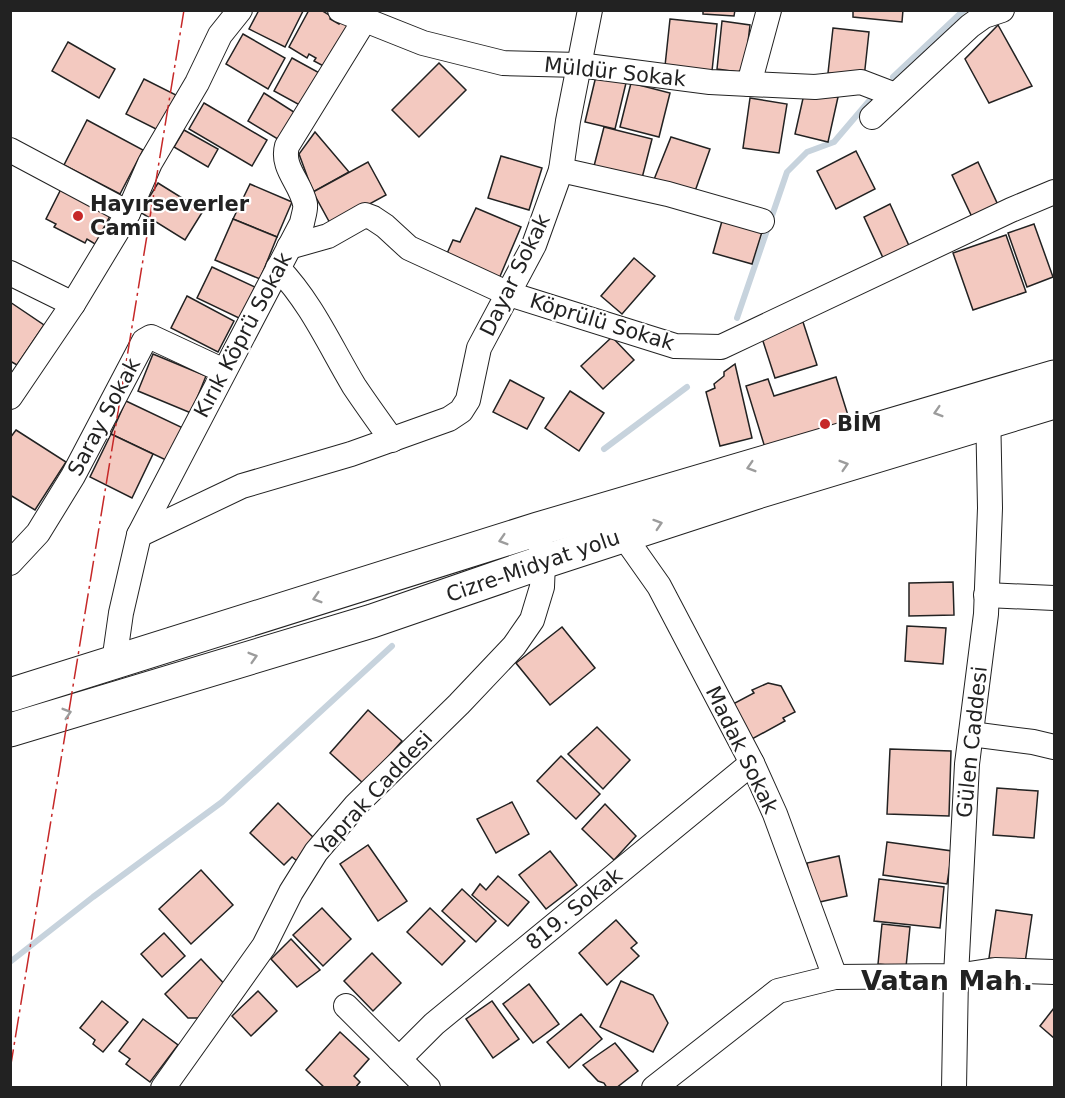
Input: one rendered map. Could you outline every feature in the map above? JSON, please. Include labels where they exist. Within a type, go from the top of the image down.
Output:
[{"type":"highway","name":"Cizre-Midyat yolu","points":[[10,730],[372,621],[988,409],[1054,377]]},
{"type":"highway","name":"Cizre-Midyat yolu","points":[[10,695],[538,529],[988,409],[1054,402]]},
{"type":"street","points":[[10,397],[73,304],[128,213],[150,163],[197,83],[220,35],[240,10]]},
{"type":"street","name":"Müldür Sokak","points":[[340,10],[423,43],[503,63],[579,65],[687,79],[749,84],[815,87],[861,82],[895,95]]},
{"type":"street","name":"Dayar Sokak","points":[[139,535],[242,486],[392,440],[449,419],[461,411],[468,400],[478,348],[534,245],[561,170],[590,10]]},
{"type":"street","points":[[749,84],[769,10]]},
{"type":"street","points":[[872,117],[970,26],[984,16],[1002,10]]},
{"type":"street","name":"Kırık Köprü Sokak","points":[[114,662],[121,613],[139,535],[302,223],[305,205],[289,169],[285,155],[287,146],[364,21]]},
{"type":"street","points":[[10,150],[128,213]]},
{"type":"street","points":[[561,170],[668,194],[762,221]]},
{"type":"street","name":"Köprülü Sokak","points":[[289,247],[328,236],[365,216],[385,226],[409,248],[508,294],[675,346],[721,346],[1054,192]]},
{"type":"street","points":[[278,268],[312,310],[354,386],[392,440]]},
{"type":"street","points":[[10,273],[73,304]]},
{"type":"street","name":"Saray Sokak","points":[[10,563],[38,533],[73,476],[144,341],[151,337],[224,371]]},
{"type":"street","name":"Gülen Caddesi","points":[[954,1088],[956,976],[967,764],[986,614],[990,508],[988,409]]},
{"type":"street","name":"Yaprak Caddesi","points":[[163,1088],[264,946],[291,892],[316,852],[356,805],[459,704],[514,646],[532,620],[542,587],[543,562],[538,529]]},
{"type":"street","name":"Madak Sokak","points":[[623,535],[659,586],[752,763],[775,814],[835,977]]},
{"type":"street","points":[[986,595],[1054,598]]},
{"type":"street","points":[[971,734],[1054,747]]},
{"type":"street","name":"819. Sokak","points":[[410,1076],[434,1024],[752,763]]},
{"type":"street","points":[[654,1088],[778,991],[835,977],[956,976],[995,970],[1054,972]]},
{"type":"street","points":[[346,1006],[410,1076]]},
{"type":"building","points":[[259,10],[303,11],[285,47],[249,29]]},
{"type":"building","points":[[309,10],[321,10],[339,24],[342,21],[352,27],[329,69],[314,61],[316,58],[309,54],[307,58],[289,47]]},
{"type":"building","points":[[703,10],[735,10],[734,16],[703,14]]},
{"type":"building","points":[[853,10],[903,10],[902,22],[853,17]]},
{"type":"building","points":[[670,19],[717,24],[712,71],[665,66]]},
{"type":"building","points":[[722,21],[750,25],[745,67],[738,72],[717,69]]},
{"type":"building","points":[[998,25],[1032,86],[989,103],[965,59]]},
{"type":"building","points":[[833,28],[869,32],[864,78],[828,73]]},
{"type":"building","points":[[243,34],[285,58],[268,89],[226,64]]},
{"type":"building","points":[[68,42],[115,69],[99,98],[52,71]]},
{"type":"building","points":[[292,58],[325,76],[307,109],[274,91]]},
{"type":"building","points":[[439,63],[466,90],[419,137],[392,110]]},
{"type":"building","points":[[596,76],[626,83],[615,129],[585,122]]},
{"type":"building","points":[[144,79],[176,95],[158,130],[126,114]]},
{"type":"building","points":[[631,83],[670,93],[659,137],[620,127]]},
{"type":"building","points":[[264,93],[297,114],[281,141],[248,121]]},
{"type":"building","points":[[804,94],[838,97],[828,142],[795,134]]},
{"type":"building","points":[[750,98],[787,104],[779,153],[743,148]]},
{"type":"building","points":[[204,103],[267,140],[252,166],[189,129]]},
{"type":"building","points":[[87,120],[143,150],[120,194],[64,165]]},
{"type":"building","points":[[604,127],[652,139],[641,182],[593,170]]},
{"type":"building","points":[[184,130],[218,149],[208,167],[174,147]]},
{"type":"building","points":[[315,132],[349,172],[313,192],[299,154]]},
{"type":"building","points":[[671,137],[710,149],[694,194],[653,182]]},
{"type":"building","points":[[856,151],[875,189],[836,209],[817,171]]},
{"type":"building","points":[[501,156],[542,168],[529,210],[488,198]]},
{"type":"building","points":[[368,162],[386,195],[331,225],[313,192]]},
{"type":"building","points":[[978,162],[998,205],[972,217],[952,175]]},
{"type":"building","points":[[158,183],[203,211],[185,240],[140,212]]},
{"type":"building","points":[[250,184],[292,202],[277,237],[233,219]]},
{"type":"building","name":"Hayırseverler Camii","points":[[61,189],[111,214],[95,244],[87,239],[85,243],[54,227],[56,224],[46,219]]},
{"type":"building","points":[[890,204],[910,248],[884,260],[864,217]]},
{"type":"building","points":[[476,208],[521,227],[498,281],[445,258],[453,240],[460,242]]},
{"type":"building","points":[[233,219],[277,237],[260,279],[215,260]]},
{"type":"building","points":[[722,221],[762,232],[752,264],[713,253]]},
{"type":"building","points":[[1034,224],[1053,277],[1027,287],[1008,233]]},
{"type":"building","points":[[1006,235],[1026,292],[973,310],[953,253]]},
{"type":"building","points":[[634,258],[655,276],[622,314],[601,296]]},
{"type":"building","points":[[212,267],[255,287],[241,319],[197,298]]},
{"type":"building","points":[[187,296],[234,321],[218,352],[171,328]]},
{"type":"building","points":[[10,302],[44,325],[17,365],[10,361]]},
{"type":"building","points":[[803,322],[817,365],[775,378],[761,335]]},
{"type":"building","points":[[612,337],[634,360],[603,389],[581,366]]},
{"type":"building","points":[[153,354],[206,376],[191,413],[138,391]]},
{"type":"building","points":[[735,364],[752,438],[720,446],[706,392],[715,388],[714,384],[724,376],[724,372]]},
{"type":"building","points":[[836,377],[851,425],[766,451],[746,386],[768,379],[774,396]]},
{"type":"building","points":[[510,380],[544,398],[527,429],[493,412]]},
{"type":"building","points":[[570,391],[604,413],[579,451],[545,428]]},
{"type":"building","points":[[126,401],[183,428],[168,461],[111,434]]},
{"type":"building","points":[[16,430],[66,462],[35,510],[10,495],[10,438]]},
{"type":"building","points":[[111,434],[153,454],[132,498],[90,477]]},
{"type":"building","points":[[953,582],[954,615],[909,616],[909,583]]},
{"type":"building","points":[[907,626],[946,628],[943,664],[905,661]]},
{"type":"building","points":[[562,627],[595,668],[550,705],[516,663]]},
{"type":"building","points":[[768,683],[781,686],[795,712],[783,718],[785,721],[752,739],[733,704],[754,693],[752,690]]},
{"type":"building","points":[[368,710],[402,741],[364,784],[330,753]]},
{"type":"building","points":[[597,727],[630,760],[603,789],[568,754]]},
{"type":"building","points":[[890,749],[951,751],[949,816],[887,814]]},
{"type":"building","points":[[561,756],[600,794],[576,819],[537,781]]},
{"type":"building","points":[[997,788],[1038,791],[1034,838],[993,835]]},
{"type":"building","points":[[512,802],[529,834],[496,853],[477,819]]},
{"type":"building","points":[[278,803],[316,840],[297,861],[292,857],[284,865],[250,833]]},
{"type":"building","points":[[605,804],[636,836],[614,860],[582,829]]},
{"type":"building","points":[[887,842],[952,851],[947,884],[883,875]]},
{"type":"building","points":[[368,845],[407,901],[378,921],[340,864]]},
{"type":"building","points":[[550,851],[577,885],[546,909],[519,875]]},
{"type":"building","points":[[839,856],[847,896],[815,903],[807,863]]},
{"type":"building","points":[[201,870],[233,905],[191,944],[159,909]]},
{"type":"building","points":[[498,876],[529,902],[508,926],[472,895],[480,884],[486,890]]},
{"type":"building","points":[[879,879],[944,887],[940,928],[874,921]]},
{"type":"building","points":[[462,889],[496,921],[476,942],[442,911]]},
{"type":"building","points":[[322,908],[351,939],[323,966],[293,935]]},
{"type":"building","points":[[430,908],[465,941],[442,965],[407,932]]},
{"type":"building","points":[[996,910],[1032,915],[1025,963],[989,958]]},
{"type":"building","points":[[616,920],[637,943],[631,948],[639,956],[607,985],[579,953]]},
{"type":"building","points":[[882,924],[910,927],[906,967],[878,964]]},
{"type":"building","points":[[164,933],[185,956],[162,977],[141,954]]},
{"type":"building","points":[[291,939],[320,970],[297,987],[271,959]]},
{"type":"building","points":[[372,953],[401,983],[373,1011],[344,981]]},
{"type":"building","points":[[201,959],[229,989],[198,1018],[188,1018],[165,994]]},
{"type":"building","points":[[621,981],[653,995],[668,1023],[653,1052],[600,1027]]},
{"type":"building","points":[[529,984],[559,1024],[533,1043],[503,1004]]},
{"type":"building","points":[[258,991],[277,1011],[251,1036],[232,1016]]},
{"type":"building","points":[[102,1001],[128,1022],[103,1052],[93,1044],[95,1040],[80,1028]]},
{"type":"building","points":[[492,1001],[519,1039],[493,1058],[466,1019]]},
{"type":"building","points":[[1054,1008],[1054,1038],[1040,1026]]},
{"type":"building","points":[[581,1014],[602,1039],[569,1068],[547,1042]]},
{"type":"building","points":[[143,1019],[178,1045],[150,1082],[126,1064],[130,1059],[119,1051]]},
{"type":"building","points":[[340,1032],[369,1059],[354,1076],[360,1082],[355,1088],[325,1088],[306,1070]]},
{"type":"building","points":[[615,1043],[638,1071],[616,1088],[607,1088],[583,1065]]},
{"type":"waterway","points":[[893,77],[964,10]]},
{"type":"waterway","points":[[737,318],[787,172],[807,152],[834,142],[869,101]]},
{"type":"waterway","points":[[604,449],[687,387]]},
{"type":"waterway","points":[[10,962],[93,897],[222,802],[392,646]]},
{"type":"power","points":[[10,1070],[184,10]]},
{"type":"place","name":"Hayırseverler Camii","points":[[78,216]]},
{"type":"place","name":"BİM","points":[[825,424]]},
{"type":"district","name":"Vatan Mah.","points":[[947,981]]}]
